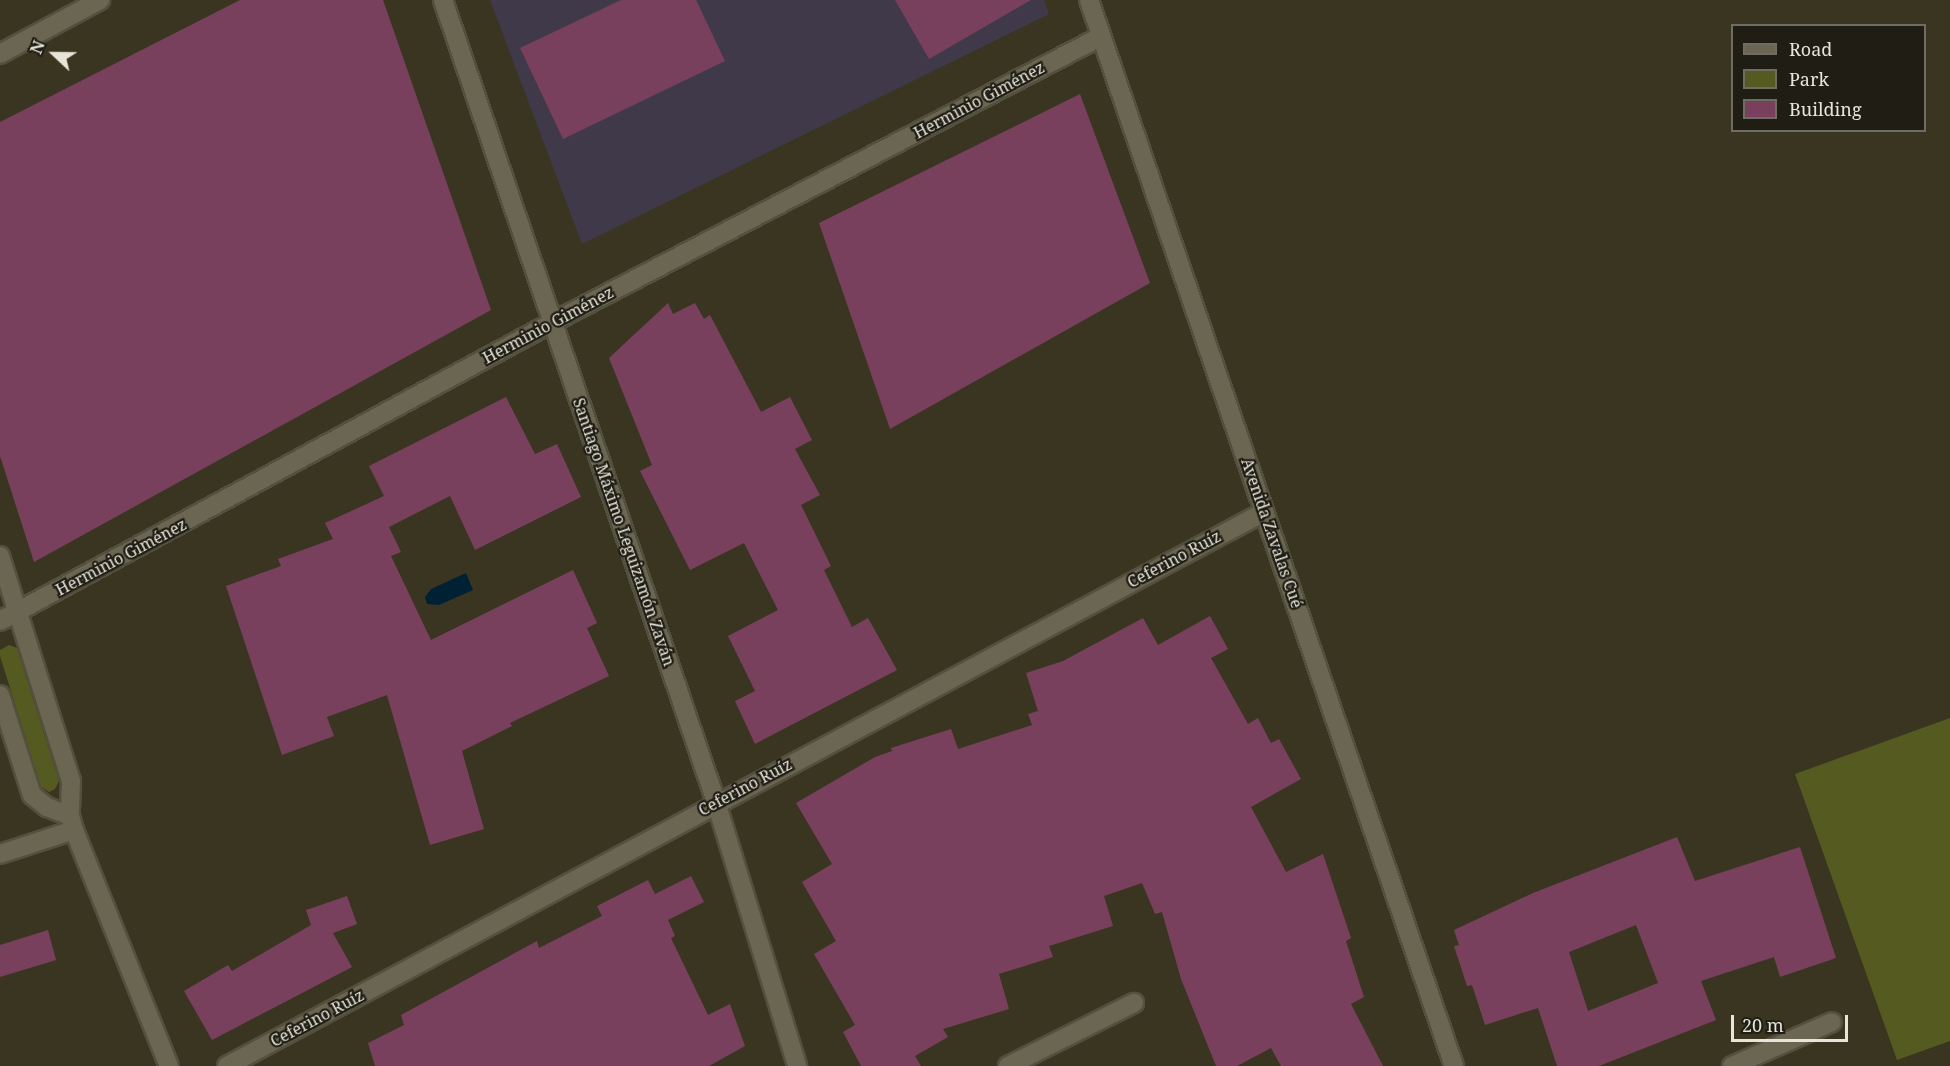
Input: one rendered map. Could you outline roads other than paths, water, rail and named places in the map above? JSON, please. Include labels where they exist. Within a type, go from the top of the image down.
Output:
[{"type":"street","points":[[0,54],[100,0]]},
{"type":"street","name":"Santiago Máximo Leguizamón Zaván","points":[[443,0],[716,802],[797,1066]]},
{"type":"street","name":"Avenida Zavalas Cué","points":[[1089,0],[1454,1066]]},
{"type":"street","name":"Herminio Giménez","points":[[0,621],[553,322],[1100,37]]},
{"type":"street","name":"Ceferino Ruíz","points":[[227,1066],[716,802],[1264,512]]},
{"type":"street","points":[[0,556],[71,781],[72,823],[169,1066]]},
{"type":"street","points":[[0,695],[32,795],[72,823]]},
{"type":"street","points":[[0,854],[72,823]]},
{"type":"street","points":[[1008,1066],[1134,1004]]},
{"type":"street","points":[[1732,1066],[1832,1022]]},
{"type":"water","points":[[466,573],[473,590],[439,605],[427,604],[425,597],[431,589]]}]
